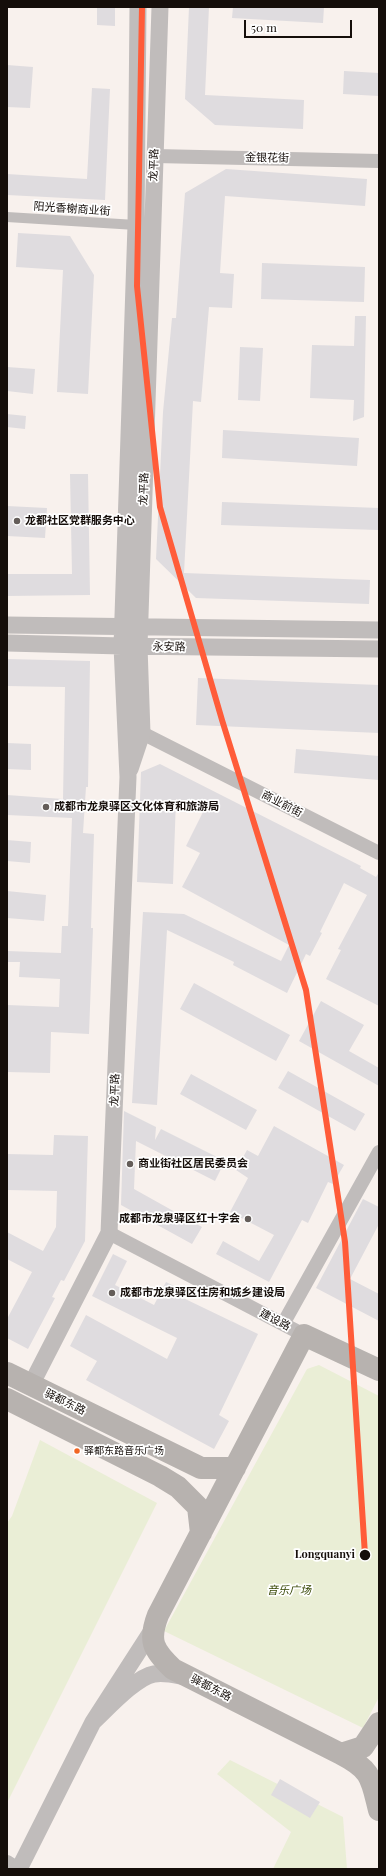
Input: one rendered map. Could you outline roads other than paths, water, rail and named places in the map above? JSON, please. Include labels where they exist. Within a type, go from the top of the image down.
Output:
[{"type":"highway","name":"建设路","points":[[304,1335],[379,1370]]},
{"type":"highway","points":[[151,1632],[158,1615],[304,1335]]},
{"type":"highway","name":"驿都东路","points":[[7,1373],[201,1468],[235,1468]]},
{"type":"highway","name":"驿都东路","points":[[7,1399],[160,1476],[178,1487],[198,1508],[201,1534]]},
{"type":"highway","name":"驿都东路","points":[[151,1632],[155,1646],[162,1659],[173,1669],[360,1764],[371,1778],[379,1810]]},
{"type":"highway","points":[[342,1754],[363,1747],[379,1723]]},
{"type":"street","name":"龙平路","points":[[32,1385],[109,1233],[128,777],[122,646],[136,225],[138,7]]},
{"type":"street","name":"龙平路","points":[[128,777],[142,733],[140,626],[160,7]]},
{"type":"street","name":"金银花街","points":[[154,156],[379,161]]},
{"type":"street","name":"阳光香榭商业街","points":[[7,217],[136,225]]},
{"type":"street","points":[[7,625],[379,630]]},
{"type":"street","name":"永安路","points":[[7,642],[122,646],[379,649]]},
{"type":"street","name":"商业前街","points":[[142,733],[379,854]]},
{"type":"street","points":[[284,1324],[379,1152]]},
{"type":"street","name":"建设路","points":[[109,1233],[304,1335]]},
{"type":"street","points":[[7,1862],[19,1869],[93,1722],[151,1632]]},
{"type":"street","points":[[93,1722],[130,1688],[152,1674],[167,1673],[192,1679]]},
{"type":"place","name":"龙都社区党群服务中心","points":[[17,521]]},
{"type":"place","name":"成都市龙泉驿区文化体育和旅游局","points":[[46,807]]},
{"type":"place","name":"商业街社区居民委员会","points":[[130,1164]]},
{"type":"place","name":"成都市龙泉驿区红十字会","points":[[248,1219]]},
{"type":"place","name":"成都市龙泉驿区住房和城乡建设局","points":[[112,1293]]},
{"type":"place","name":"驿都东路音乐广场","points":[[77,1451]]},
{"type":"place","name":"Longquanyi","points":[[365,1555]]},
{"type":"park label","name":"音乐广场","points":[[289,1591]]}]
